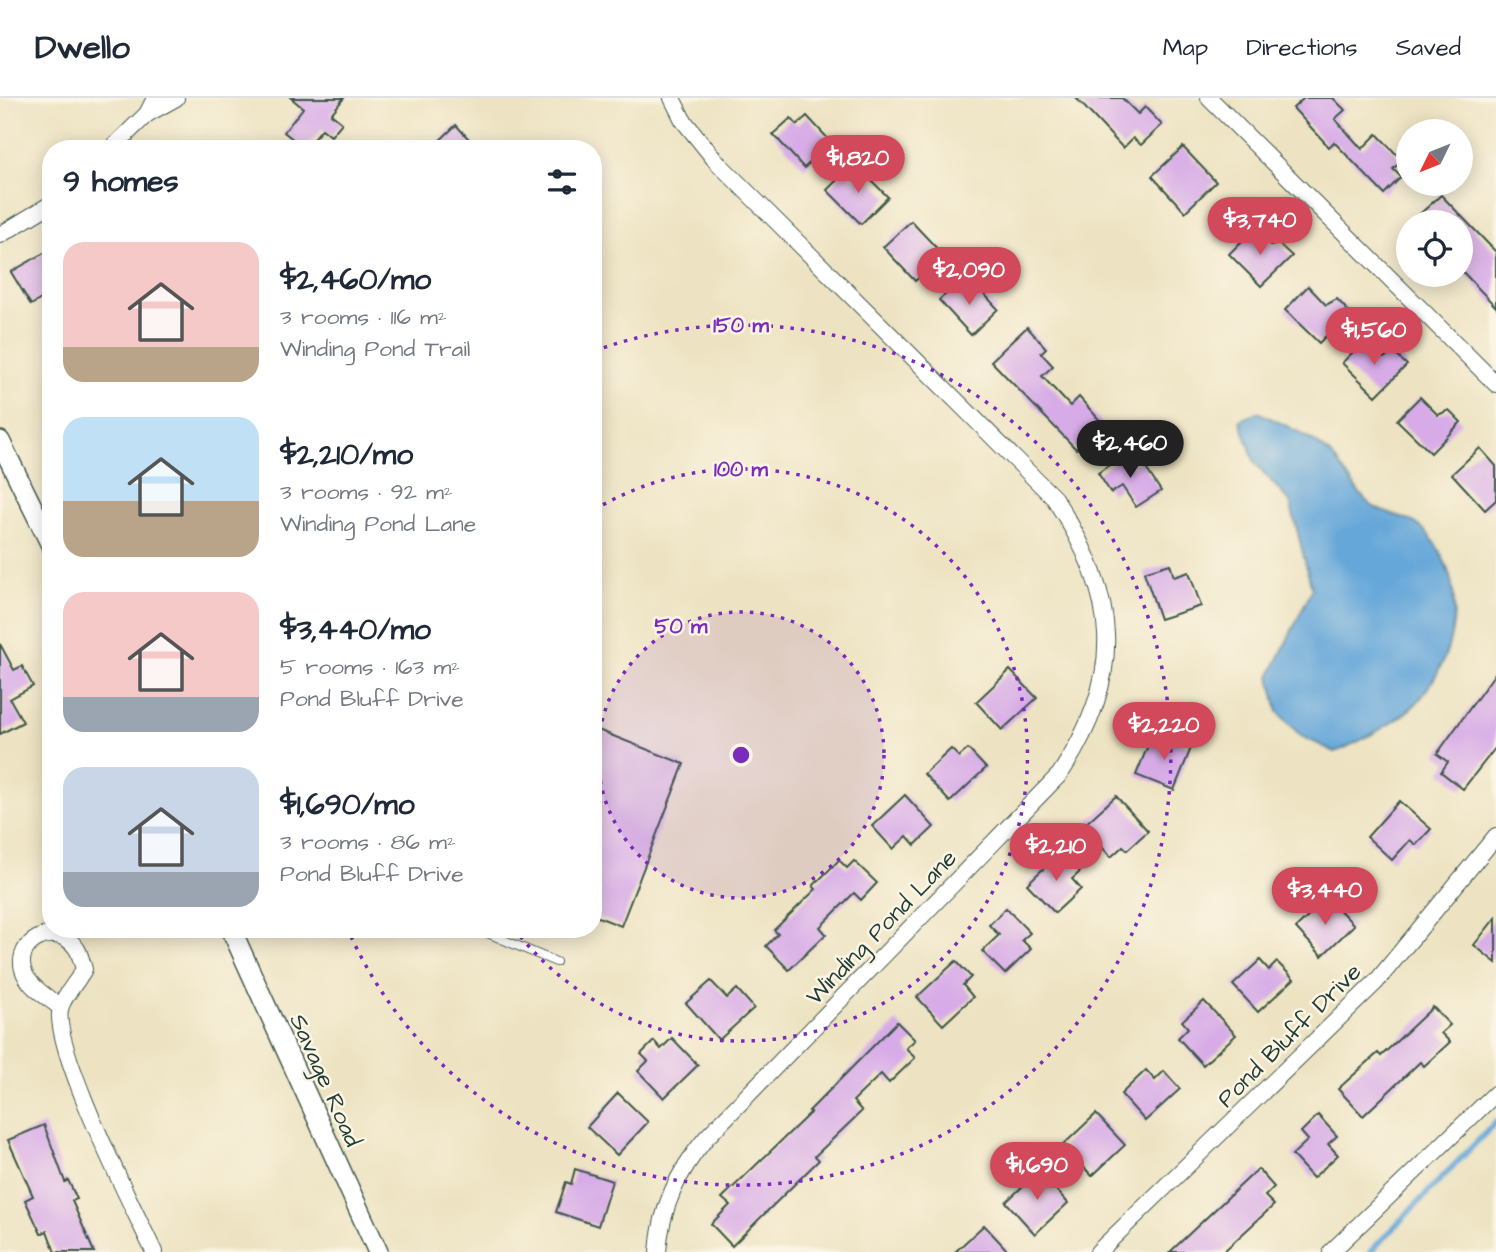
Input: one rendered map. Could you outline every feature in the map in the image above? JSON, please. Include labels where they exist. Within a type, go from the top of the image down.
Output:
[{"type":"street","points":[[120,140],[146,114],[155,98]]},
{"type":"street","points":[[146,114],[176,98]]},
{"type":"street","name":"Winding Pond Lane","points":[[658,1252],[664,1213],[677,1179],[706,1138],[1041,796],[1080,744],[1095,708],[1106,654],[1104,612],[1089,557],[1054,498],[716,161],[683,120],[672,98]]},
{"type":"street","points":[[1209,98],[1496,384]]},
{"type":"street","points":[[0,234],[42,209]]},
{"type":"street","points":[[0,441],[42,527]]},
{"type":"street","name":"Pond Bluff Drive","points":[[1098,1252],[1376,982],[1496,836]]},
{"type":"street","points":[[42,935],[31,942],[23,953],[22,965],[27,978],[60,1007]]},
{"type":"street","points":[[65,938],[77,949],[84,969],[60,1007],[65,1049],[76,1083],[154,1252]]},
{"type":"street","name":"Savage Road","points":[[235,938],[374,1251]]},
{"type":"street","points":[[1331,1252],[1496,1093]]},
{"type":"lane","points":[[499,938],[556,962]]},
{"type":"water","points":[[1258,412],[1323,448],[1371,505],[1410,521],[1426,532],[1444,561],[1451,581],[1453,622],[1449,642],[1433,681],[1420,699],[1393,722],[1335,752],[1301,736],[1278,712],[1270,676],[1312,589],[1290,502],[1255,463],[1240,420]]},
{"type":"building","points":[[291,98],[344,98],[331,114],[342,123],[331,136],[322,129],[313,140],[294,140],[284,132],[303,108]]},
{"type":"building","points":[[1076,98],[1122,98],[1138,114],[1145,107],[1162,125],[1141,145],[1133,138],[1123,148]]},
{"type":"building","points":[[1304,98],[1333,98],[1345,110],[1335,119],[1362,149],[1377,134],[1396,154],[1396,166],[1393,169],[1396,172],[1396,182],[1384,194],[1334,142],[1329,147],[1293,108]]},
{"type":"building","points":[[807,116],[832,143],[804,168],[773,134],[791,118],[797,125]]},
{"type":"building","points":[[456,125],[470,140],[440,140]]},
{"type":"building","points":[[1183,147],[1216,182],[1185,212],[1152,176]]},
{"type":"building","points":[[845,172],[854,180],[863,172],[888,197],[861,224],[827,190]]},
{"type":"building","points":[[1442,196],[1455,210],[1424,210]]},
{"type":"building","points":[[911,221],[943,255],[915,281],[883,247]]},
{"type":"building","points":[[1473,228],[1496,252],[1496,307],[1473,283]]},
{"type":"building","points":[[1254,229],[1271,246],[1279,244],[1292,256],[1261,286],[1229,254]]},
{"type":"building","points":[[42,254],[42,298],[31,305],[11,272]]},
{"type":"building","points":[[974,283],[998,309],[971,335],[939,300],[957,284],[964,292]]},
{"type":"building","points":[[1308,286],[1326,305],[1337,299],[1349,312],[1319,343],[1285,310]]},
{"type":"building","points":[[1027,327],[1046,348],[1041,353],[1053,366],[1042,376],[1070,406],[1079,397],[1103,424],[1076,449],[991,361]]},
{"type":"building","points":[[1365,340],[1383,358],[1394,353],[1407,365],[1376,396],[1342,363]]},
{"type":"building","points":[[1420,397],[1438,415],[1449,410],[1461,422],[1431,453],[1397,420]]},
{"type":"building","points":[[1480,448],[1496,466],[1496,500],[1485,510],[1452,474]]},
{"type":"building","points":[[1125,455],[1132,467],[1141,461],[1161,491],[1136,507],[1122,486],[1111,493],[1098,473]]},
{"type":"building","points":[[1170,564],[1174,577],[1189,572],[1201,606],[1160,619],[1144,572]]},
{"type":"building","points":[[0,644],[14,670],[22,666],[33,686],[10,699],[23,722],[0,734]]},
{"type":"building","points":[[1010,670],[1037,698],[1002,730],[976,702]]},
{"type":"building","points":[[1496,672],[1496,747],[1463,789],[1441,772],[1448,762],[1437,754]]},
{"type":"building","points":[[602,732],[684,764],[621,926],[602,919]]},
{"type":"building","points":[[1153,733],[1191,748],[1174,790],[1136,775]]},
{"type":"building","points":[[951,749],[959,757],[968,749],[986,768],[950,802],[924,774]]},
{"type":"building","points":[[905,795],[934,827],[915,845],[907,836],[893,849],[872,826]]},
{"type":"building","points":[[1116,796],[1148,831],[1127,850],[1123,846],[1111,857],[1083,826]]},
{"type":"building","points":[[1399,801],[1431,829],[1416,845],[1410,840],[1392,860],[1367,837]]},
{"type":"building","points":[[1061,852],[1080,872],[1072,879],[1081,889],[1055,913],[1027,884]]},
{"type":"building","points":[[839,860],[847,868],[854,861],[877,883],[861,900],[854,893],[820,927],[826,934],[789,970],[766,946],[778,934],[774,930],[816,889],[813,886]]},
{"type":"building","points":[[1328,898],[1354,925],[1322,956],[1296,928]]},
{"type":"building","points":[[1006,908],[1030,933],[1022,940],[1031,949],[1005,974],[982,951],[999,935],[989,925]]},
{"type":"building","points":[[1496,917],[1496,963],[1474,945]]},
{"type":"building","points":[[1260,960],[1269,970],[1277,962],[1294,979],[1258,1012],[1233,985]]},
{"type":"building","points":[[956,961],[971,977],[963,985],[973,997],[943,1025],[917,997]]},
{"type":"building","points":[[711,981],[727,998],[737,989],[754,1008],[719,1040],[686,1003]]},
{"type":"building","points":[[1204,1001],[1236,1035],[1203,1065],[1178,1038],[1188,1028],[1182,1021]]},
{"type":"building","points":[[1433,1007],[1450,1025],[1441,1033],[1450,1042],[1424,1066],[1420,1062],[1363,1116],[1338,1089],[1378,1053],[1381,1056]]},
{"type":"building","points":[[897,1022],[915,1040],[906,1048],[915,1058],[889,1083],[881,1074],[853,1101],[862,1111],[815,1156],[819,1160],[732,1246],[711,1224],[730,1205],[722,1198],[811,1112],[809,1111]]},
{"type":"building","points":[[672,1038],[698,1065],[664,1098],[638,1071],[648,1061],[641,1054],[654,1041],[661,1049]]},
{"type":"building","points":[[1146,1070],[1155,1080],[1164,1071],[1180,1089],[1145,1121],[1121,1094]]},
{"type":"building","points":[[618,1093],[648,1122],[617,1155],[587,1127]]},
{"type":"building","points":[[1096,1114],[1125,1145],[1092,1176],[1063,1145]]},
{"type":"building","points":[[1318,1115],[1337,1136],[1328,1144],[1338,1155],[1313,1178],[1292,1155],[1308,1140],[1301,1132]]},
{"type":"building","points":[[44,1125],[65,1182],[68,1180],[77,1199],[72,1201],[94,1252],[55,1252],[47,1231],[41,1234],[25,1200],[33,1196],[8,1140]]},
{"type":"building","points":[[575,1169],[612,1181],[598,1226],[556,1212],[566,1182],[571,1184]]},
{"type":"building","points":[[1258,1169],[1274,1187],[1265,1196],[1274,1205],[1223,1252],[1170,1252]]},
{"type":"building","points":[[1039,1171],[1068,1203],[1035,1234],[1006,1202]]},
{"type":"building","points":[[984,1225],[1009,1252],[955,1252]]},
{"type":"waterway","points":[[1370,1252],[1496,1122]]}]
